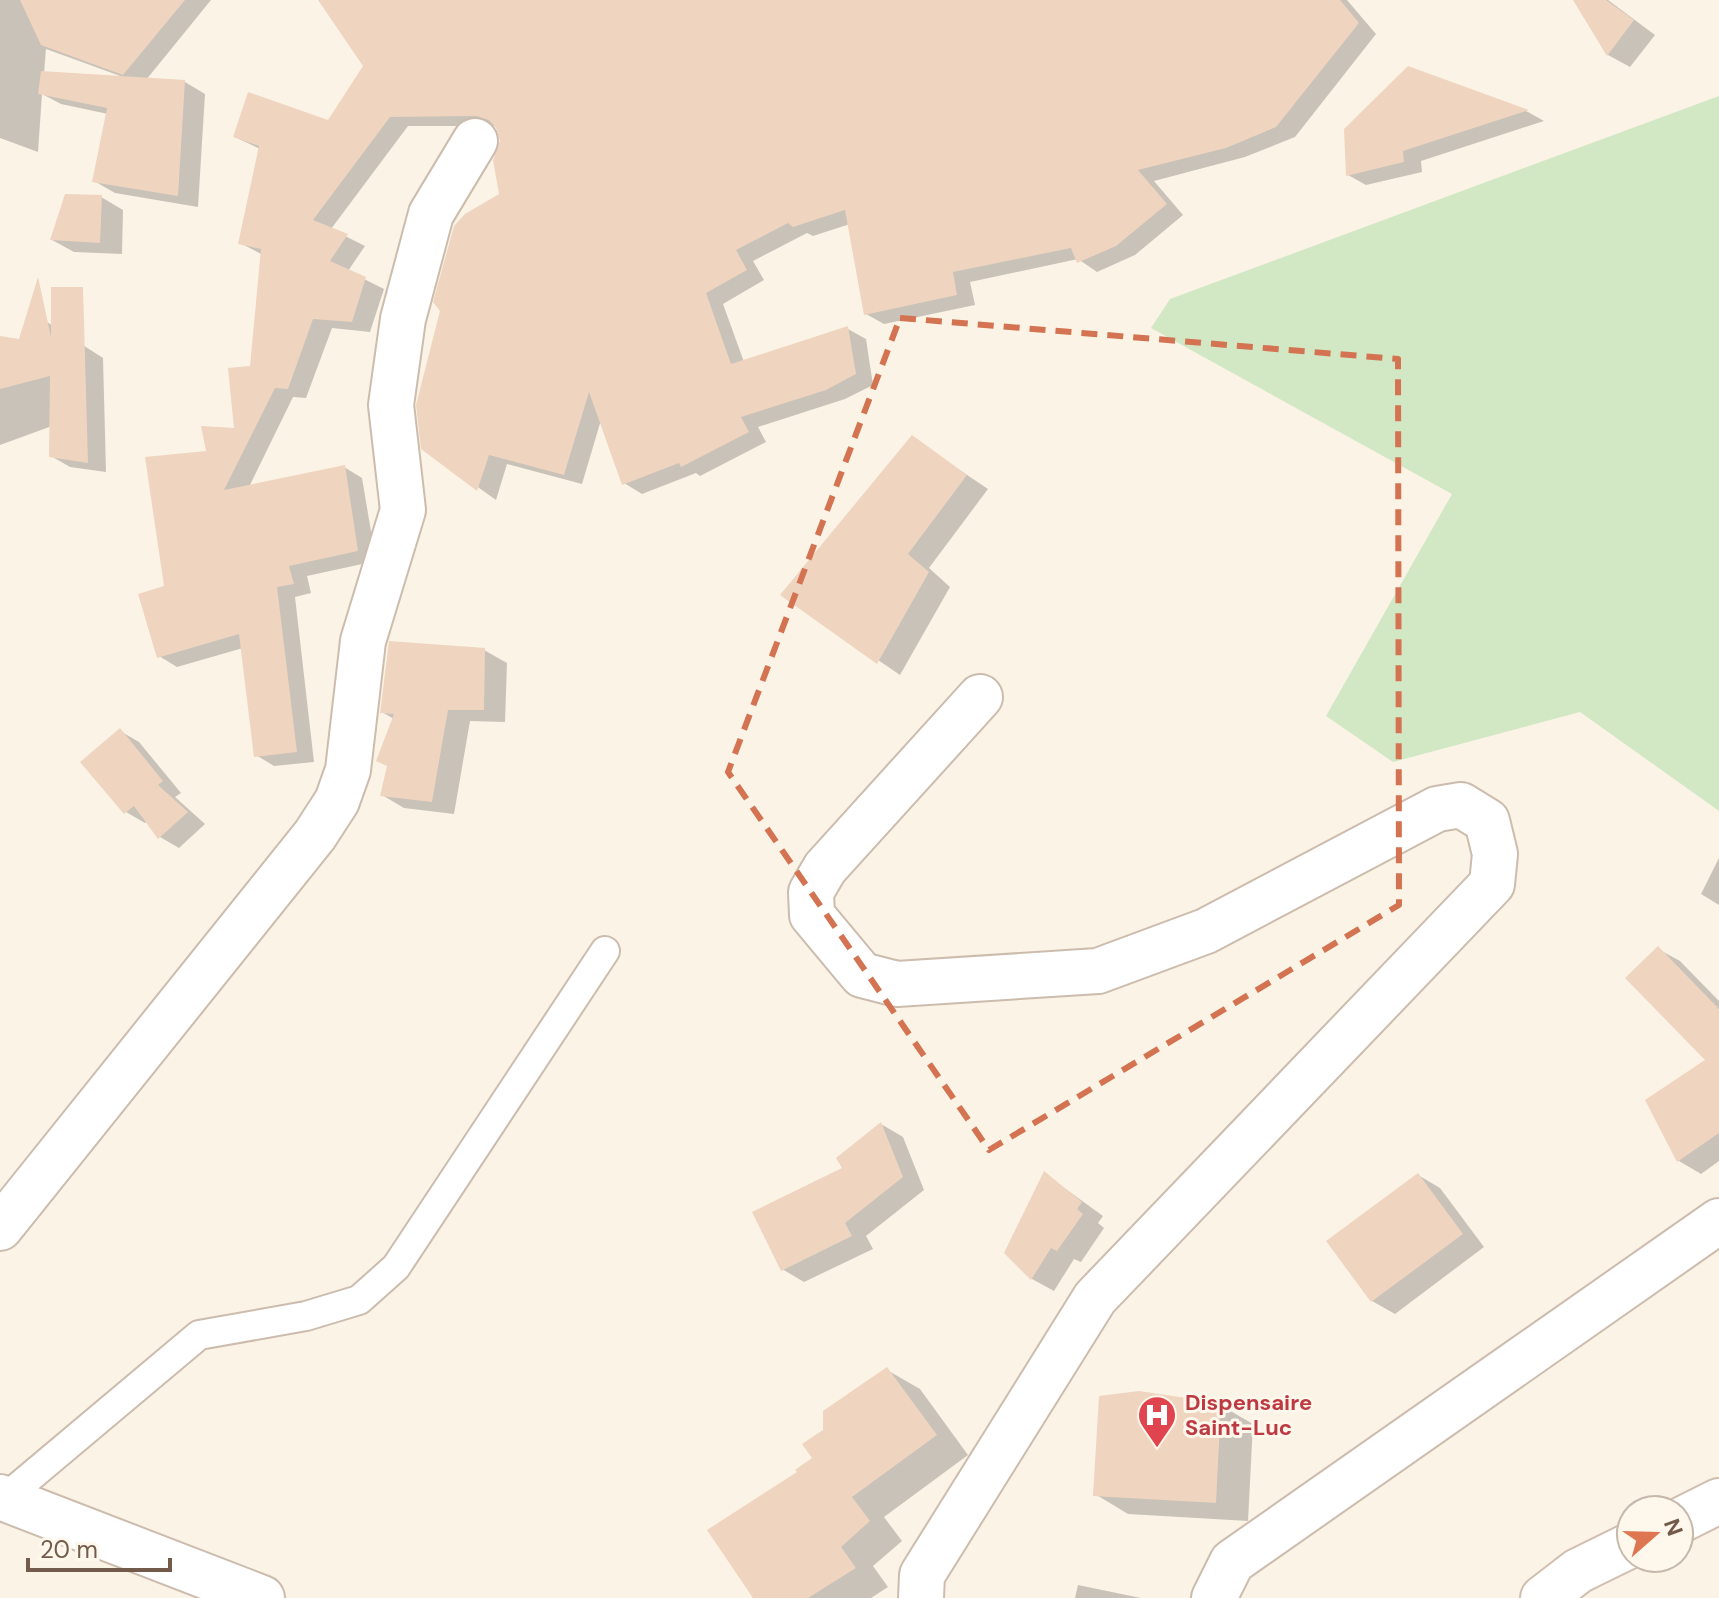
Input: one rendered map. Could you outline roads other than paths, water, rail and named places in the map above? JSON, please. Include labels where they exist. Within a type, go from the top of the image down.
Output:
[{"type":"street","points":[[0,1228],[315,835],[337,801],[348,770],[363,641],[403,510],[391,405],[403,319],[431,214],[475,141]]},
{"type":"street","points":[[921,1598],[922,1575],[1095,1298],[1492,884],[1495,854],[1487,821],[1461,805],[1437,809],[1206,931],[1098,971],[897,984],[862,975],[812,915],[811,892],[825,868],[980,697]]},
{"type":"street","points":[[1214,1598],[1232,1562],[1719,1221]]},
{"type":"street","points":[[2,1497],[262,1598]]},
{"type":"street","points":[[1695,1513],[1719,1501]]},
{"type":"street","points":[[1543,1598],[1578,1571],[1615,1553]]},
{"type":"lane","points":[[2,1497],[199,1335],[306,1316],[359,1300],[396,1267],[605,951]]},
{"type":"place","name":"Dispensaire Saint-Luc","points":[[1157,1449]]}]
